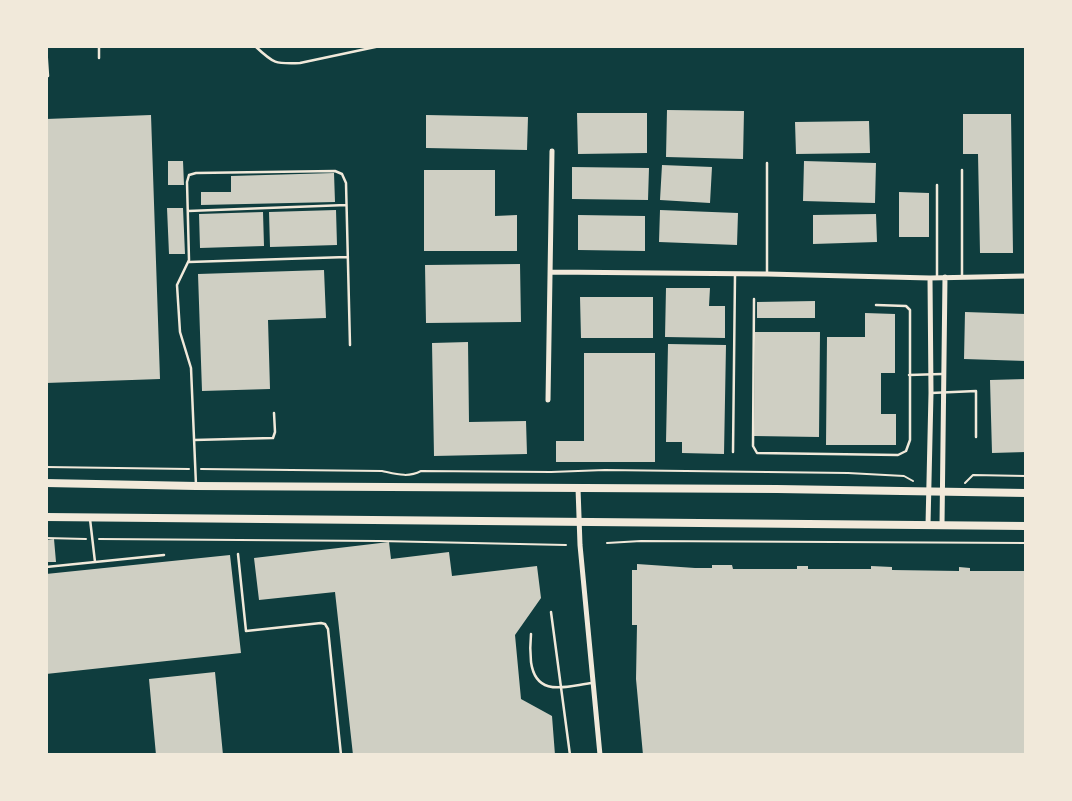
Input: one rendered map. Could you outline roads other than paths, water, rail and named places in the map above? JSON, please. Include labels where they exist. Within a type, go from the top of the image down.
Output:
[{"type":"main road","points":[[46,483],[1026,493]]},
{"type":"main road","points":[[46,517],[1026,526]]},
{"type":"street","points":[[548,400],[552,151]]},
{"type":"street","points":[[551,272],[930,278],[1026,276]]},
{"type":"street","points":[[942,525],[945,277]]},
{"type":"street","points":[[928,525],[931,393],[930,278]]},
{"type":"street","points":[[578,488],[578,522],[600,755]]},
{"type":"lane","points":[[46,46],[48,76]]},
{"type":"lane","points":[[99,46],[99,58]]},
{"type":"lane","points":[[256,46],[274,63],[300,63],[380,46]]},
{"type":"lane","points":[[767,162],[767,274]]},
{"type":"lane","points":[[962,170],[962,277]]},
{"type":"lane","points":[[196,486],[192,368],[180,332],[177,286],[189,262],[187,179],[189,175],[196,173],[335,171],[342,174],[345,178],[350,345]]},
{"type":"lane","points":[[937,185],[937,277]]},
{"type":"lane","points":[[188,211],[346,205]]},
{"type":"lane","points":[[189,262],[348,257]]},
{"type":"lane","points":[[733,452],[735,274]]},
{"type":"lane","points":[[754,299],[753,446],[757,452],[898,455],[906,451],[910,440],[910,310],[906,306],[876,305]]},
{"type":"lane","points":[[909,375],[944,374]]},
{"type":"lane","points":[[931,393],[976,391],[976,437]]},
{"type":"lane","points":[[194,440],[273,438],[275,432],[274,412]]},
{"type":"lane","points":[[90,518],[95,562]]},
{"type":"lane","points":[[238,554],[246,631],[317,623],[325,624],[328,629],[341,755]]},
{"type":"lane","points":[[46,567],[164,555]]},
{"type":"lane","points":[[551,612],[570,755]]},
{"type":"lane","points":[[531,634],[529,644],[537,680],[550,686],[592,683]]}]
